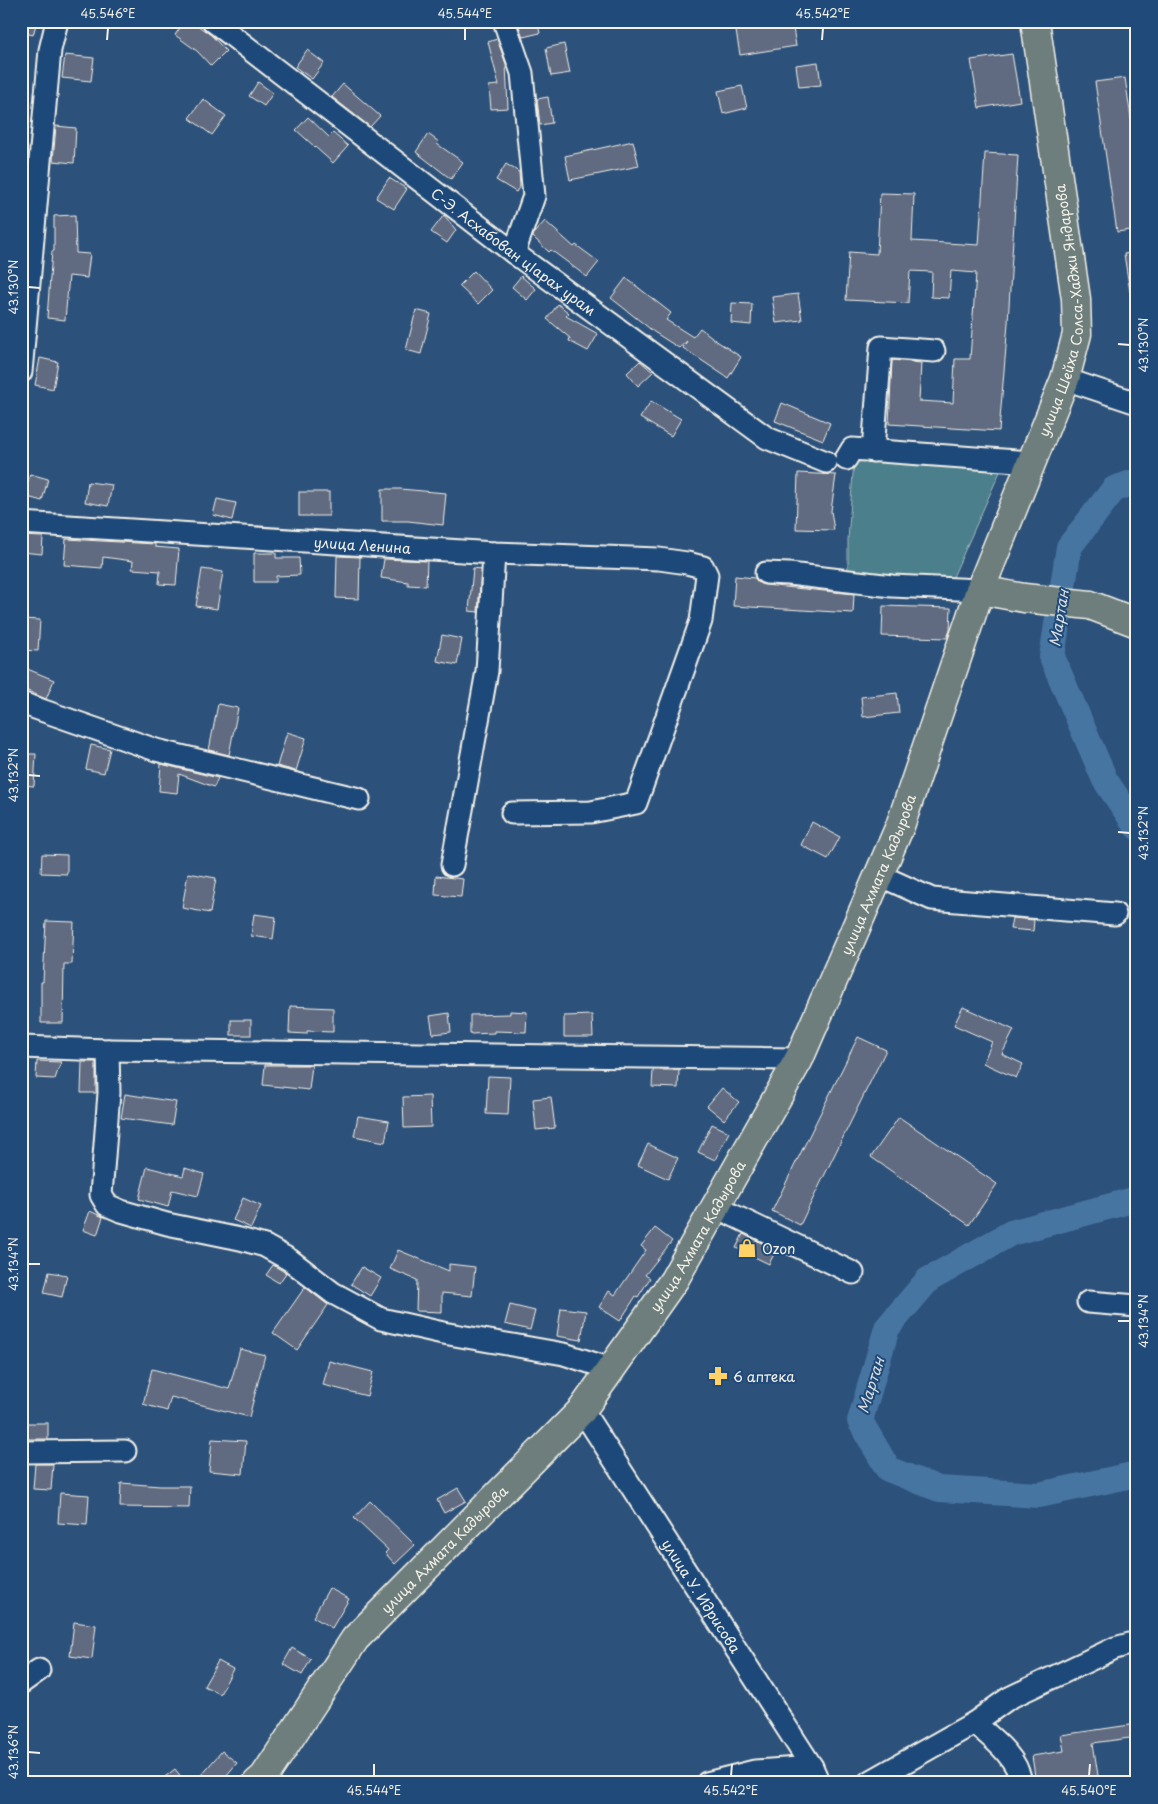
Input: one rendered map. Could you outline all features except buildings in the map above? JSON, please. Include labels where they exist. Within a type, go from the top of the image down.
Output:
[{"type":"main road","name":"улица Шейха Солса-Хаджи Яндарова","points":[[980,590],[1065,379],[1076,334],[1076,299],[1035,21]]},
{"type":"main road","points":[[980,590],[1024,598],[1090,605],[1137,623]]},
{"type":"main road","name":"улица Ахмата Кадырова","points":[[262,1781],[355,1639],[582,1410],[674,1280],[799,1059],[900,826],[980,590]]},
{"type":"street","points":[[21,372],[50,50],[56,21]]},
{"type":"street","name":"С-Э. Асхабован цIарах урам","points":[[213,21],[514,253],[767,438],[836,460],[852,450],[873,451]]},
{"type":"street","points":[[504,21],[522,74],[534,196],[514,253]]},
{"type":"street","points":[[934,351],[881,347],[873,451],[1031,462]]},
{"type":"street","points":[[1065,379],[1137,403]]},
{"type":"street","name":"улица Ленина","points":[[21,523],[494,553],[659,559],[703,567],[707,576],[701,621],[636,803],[591,812],[512,813]]},
{"type":"street","points":[[452,865],[487,671],[494,553]]},
{"type":"street","points":[[766,573],[892,586],[980,590]]},
{"type":"street","points":[[21,703],[156,750],[359,800]]},
{"type":"street","points":[[879,875],[932,899],[1115,914]]},
{"type":"street","points":[[21,1048],[799,1059]]},
{"type":"street","points":[[108,1050],[108,1093],[101,1195],[107,1205],[167,1224],[265,1246],[290,1260],[333,1293],[381,1319],[564,1354],[611,1369]]},
{"type":"street","points":[[716,1207],[853,1274]]},
{"type":"street","points":[[1088,1302],[1137,1306]]},
{"type":"street","name":"улица У. Идрисова","points":[[582,1410],[816,1775]]},
{"type":"street","points":[[21,1452],[125,1451]]},
{"type":"street","points":[[868,1783],[974,1722],[1009,1698],[1115,1648],[1137,1642]]},
{"type":"street","points":[[21,1683],[39,1670]]},
{"type":"street","points":[[974,1722],[1003,1747],[1020,1776],[1021,1783]]},
{"type":"street","points":[[707,1783],[756,1771],[816,1775]]},
{"type":"green space","points":[[854,460],[1003,465],[949,586],[848,577],[848,540]]},
{"type":"waterway","name":"Мартан","points":[[1137,481],[1114,489],[1069,547],[1052,657],[1105,780],[1137,827]]},
{"type":"waterway","name":"Мартан","points":[[1137,1199],[1011,1233],[928,1280],[887,1328],[860,1421],[888,1469],[939,1489],[1039,1495],[1137,1474]]},
{"type":"place","name":"Ozon","points":[[747,1248]]},
{"type":"place","name":"6 аптека","points":[[718,1376]]}]
